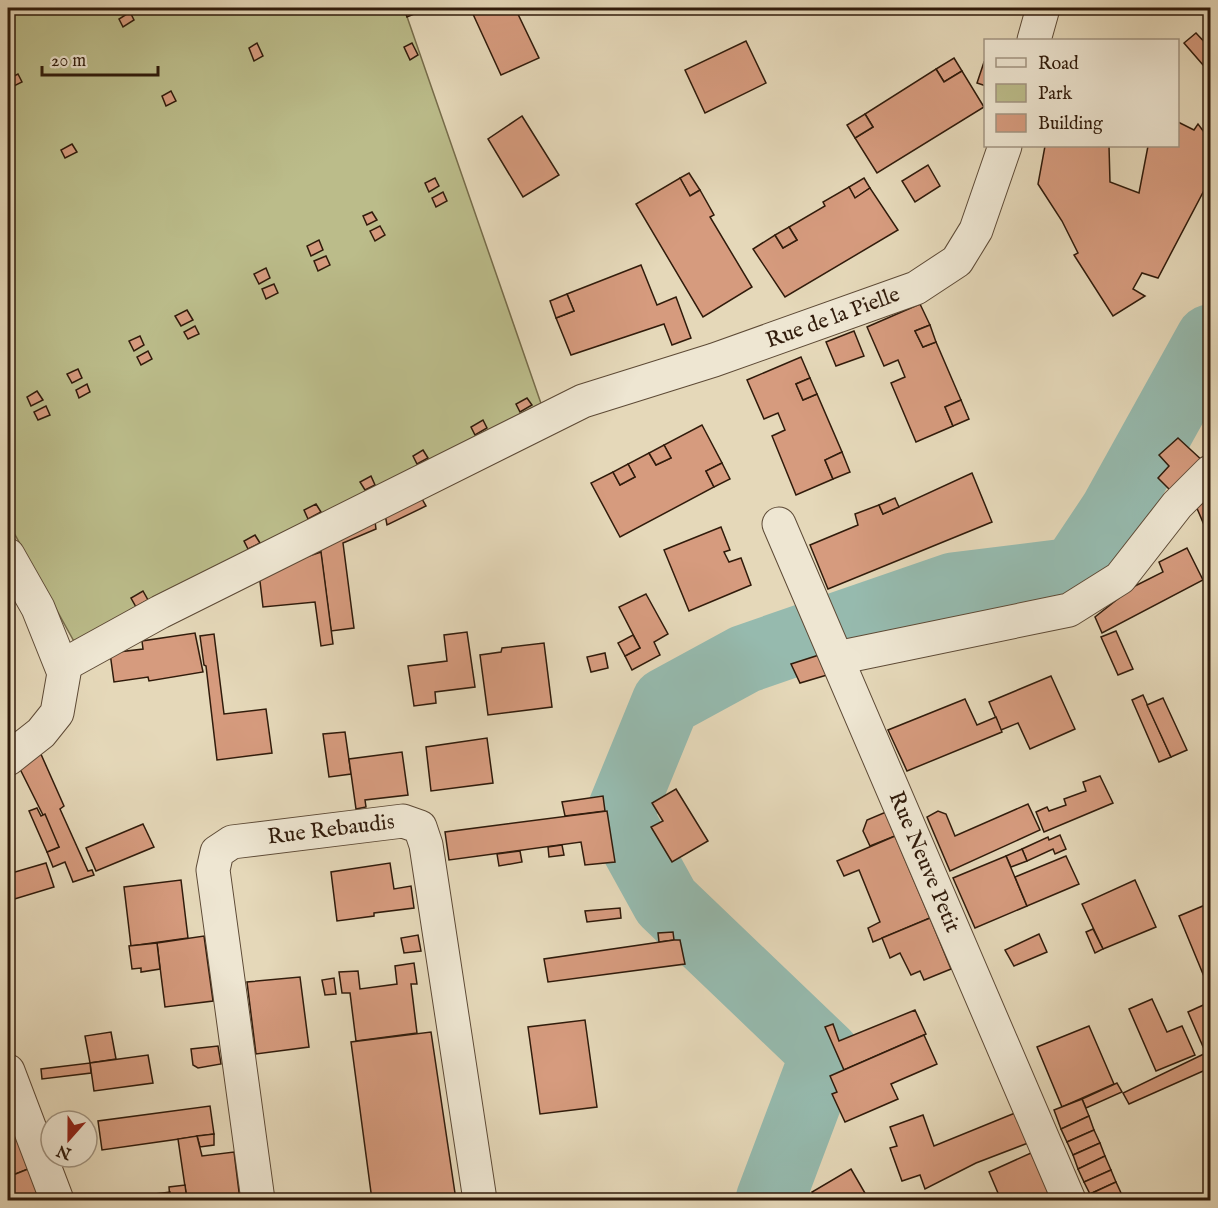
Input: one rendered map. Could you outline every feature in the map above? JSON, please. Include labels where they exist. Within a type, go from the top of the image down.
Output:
[{"type":"street","points":[[1034,39],[1043,8]]},
{"type":"street","name":"Rue de la Pielle","points":[[62,666],[160,612],[583,401],[714,360],[916,288],[957,261],[976,230],[1005,147]]},
{"type":"street","points":[[835,653],[1069,610],[1120,578],[1177,505],[1210,472]]},
{"type":"street","name":"Rue Neuve Petit","points":[[779,524],[1069,1200]]},
{"type":"street","points":[[8,555],[38,608],[62,666],[63,688],[57,713],[41,733],[8,759]]},
{"type":"street","name":"Rue Rebaudis","points":[[258,1200],[213,870],[217,852],[232,842],[403,821],[420,827],[426,845],[480,1200]]},
{"type":"street","points":[[8,1071],[57,1200]]},
{"type":"green space","points":[[8,8],[404,8],[544,412],[76,645],[8,522]]},
{"type":"building","points":[[404,8],[428,8],[407,17]]},
{"type":"building","points":[[483,8],[515,8],[539,58],[501,75],[472,12]]},
{"type":"building","points":[[130,12],[134,20],[123,27],[119,19]]},
{"type":"building","points":[[1196,33],[1210,48],[1210,73],[1184,43]]},
{"type":"building","points":[[746,41],[766,83],[705,113],[685,70]]},
{"type":"building","points":[[257,43],[263,56],[254,61],[249,48]]},
{"type":"building","points":[[412,43],[418,55],[410,60],[404,47]]},
{"type":"building","points":[[954,58],[962,71],[944,82],[936,69]]},
{"type":"building","points":[[984,62],[984,85],[977,83]]},
{"type":"building","points":[[936,69],[944,82],[962,71],[984,107],[877,173],[855,138],[873,127],[865,114]]},
{"type":"building","points":[[18,74],[22,82],[10,88],[8,79]]},
{"type":"building","points":[[171,91],[176,101],[166,106],[162,96]]},
{"type":"building","points":[[865,114],[873,127],[855,138],[847,125]]},
{"type":"building","points":[[522,116],[559,175],[523,197],[488,139]]},
{"type":"building","points":[[1179,122],[1194,130],[1198,124],[1210,140],[1210,179],[1158,278],[1142,273],[1133,289],[1145,296],[1113,316],[1074,255],[1078,253],[1062,221],[1038,184],[1045,147],[1109,147],[1110,182],[1139,193],[1148,147],[1179,147]]},
{"type":"building","points":[[72,144],[77,152],[65,158],[61,150]]},
{"type":"building","points":[[928,165],[940,186],[915,202],[902,181]]},
{"type":"building","points":[[689,173],[700,190],[690,196],[680,178]]},
{"type":"building","points":[[435,178],[439,186],[429,192],[425,183]]},
{"type":"building","points":[[680,178],[690,196],[700,190],[714,215],[710,217],[752,287],[703,317],[636,204]]},
{"type":"building","points":[[864,178],[870,188],[855,198],[849,187]]},
{"type":"building","points":[[849,187],[855,198],[870,188],[898,230],[785,297],[753,249],[775,235],[783,248],[797,240],[789,227],[825,206],[823,202]]},
{"type":"building","points":[[443,192],[447,201],[436,207],[432,198]]},
{"type":"building","points":[[372,212],[377,220],[367,225],[363,216]]},
{"type":"building","points":[[380,226],[385,235],[375,241],[370,231]]},
{"type":"building","points":[[789,227],[797,240],[783,248],[775,235]]},
{"type":"building","points":[[319,240],[323,250],[311,256],[307,246]]},
{"type":"building","points":[[326,256],[330,265],[318,271],[314,261]]},
{"type":"building","points":[[641,265],[657,305],[676,297],[691,338],[672,345],[664,324],[571,355],[556,318],[574,311],[567,294]]},
{"type":"building","points":[[266,268],[270,278],[259,284],[254,274]]},
{"type":"building","points":[[274,284],[278,293],[266,299],[262,289]]},
{"type":"building","points":[[567,294],[574,311],[556,318],[550,301]]},
{"type":"building","points":[[920,304],[930,325],[915,331],[923,347],[936,342],[961,400],[945,407],[953,426],[916,442],[891,383],[905,377],[898,360],[884,366],[867,327]]},
{"type":"building","points":[[187,310],[193,320],[181,326],[175,316]]},
{"type":"building","points":[[930,325],[936,342],[923,347],[915,331]]},
{"type":"building","points":[[195,326],[199,334],[188,339],[184,332]]},
{"type":"building","points":[[854,331],[864,356],[836,366],[826,342]]},
{"type":"building","points":[[140,336],[144,345],[134,351],[129,341]]},
{"type":"building","points":[[148,351],[152,359],[141,365],[137,357]]},
{"type":"building","points":[[801,357],[810,378],[796,384],[803,400],[817,394],[842,452],[825,460],[833,479],[796,495],[772,436],[785,430],[778,413],[764,419],[747,380]]},
{"type":"building","points":[[78,369],[82,378],[72,383],[67,374]]},
{"type":"building","points":[[810,378],[817,394],[803,400],[796,384]]},
{"type":"building","points":[[87,384],[90,392],[79,398],[76,390]]},
{"type":"building","points":[[37,391],[43,400],[31,406],[27,397]]},
{"type":"building","points":[[527,398],[532,405],[520,412],[516,404]]},
{"type":"building","points":[[961,400],[969,419],[953,426],[945,407]]},
{"type":"building","points":[[46,406],[50,415],[38,420],[34,412]]},
{"type":"building","points":[[483,420],[487,428],[475,435],[471,427]]},
{"type":"building","points":[[702,425],[722,463],[706,471],[714,487],[620,537],[591,483],[613,472],[620,485],[635,477],[628,464],[649,453],[656,465],[671,458],[664,445]]},
{"type":"building","points":[[1178,438],[1205,463],[1174,494],[1158,478],[1169,466],[1159,455]]},
{"type":"building","points":[[664,445],[671,458],[656,465],[649,453]]},
{"type":"building","points":[[423,450],[428,458],[417,464],[413,456]]},
{"type":"building","points":[[842,452],[850,472],[833,479],[825,460]]},
{"type":"building","points":[[722,463],[730,479],[714,487],[706,471]]},
{"type":"building","points":[[628,464],[635,477],[620,485],[613,472]]},
{"type":"building","points":[[972,473],[992,522],[828,589],[810,545],[858,525],[855,514],[879,505],[883,514]]},
{"type":"building","points":[[371,476],[375,485],[365,490],[360,482]]},
{"type":"building","points":[[418,492],[426,506],[387,525],[384,509]]},
{"type":"building","points":[[895,498],[899,507],[883,514],[879,505]]},
{"type":"building","points":[[1210,498],[1210,539],[1196,506]]},
{"type":"building","points":[[316,504],[321,512],[308,519],[304,510]]},
{"type":"building","points":[[374,514],[376,529],[343,543],[354,628],[331,631],[319,539]]},
{"type":"building","points":[[721,527],[730,550],[724,552],[729,562],[741,558],[751,585],[689,611],[664,550]]},
{"type":"building","points":[[255,535],[260,543],[248,549],[244,541]]},
{"type":"building","points":[[1187,548],[1203,580],[1102,633],[1095,617],[1133,587],[1163,572],[1159,562]]},
{"type":"building","points":[[321,552],[333,644],[321,646],[315,602],[263,607],[259,573]]},
{"type":"building","points":[[143,591],[148,600],[136,607],[131,598]]},
{"type":"building","points":[[646,594],[668,634],[654,642],[660,655],[632,670],[625,656],[640,648],[619,607]]},
{"type":"building","points":[[1116,631],[1133,669],[1118,675],[1101,637]]},
{"type":"building","points":[[467,632],[475,687],[435,692],[436,703],[414,706],[408,666],[447,661],[444,635]]},
{"type":"building","points":[[195,633],[203,672],[149,681],[148,677],[114,682],[110,653],[143,649],[142,641]]},
{"type":"building","points":[[214,634],[224,714],[266,709],[272,753],[217,760],[206,666],[200,636]]},
{"type":"building","points":[[633,635],[640,648],[625,656],[618,643]]},
{"type":"building","points":[[544,643],[552,707],[488,715],[480,655],[501,652],[502,648]]},
{"type":"building","points":[[605,653],[608,668],[591,672],[587,657]]},
{"type":"building","points":[[819,655],[827,675],[800,683],[791,664]]},
{"type":"building","points":[[1051,676],[1075,729],[1030,749],[1018,723],[1001,730],[989,702]]},
{"type":"building","points":[[1143,695],[1171,757],[1159,762],[1132,700]]},
{"type":"building","points":[[1163,698],[1187,750],[1171,757],[1147,705]]},
{"type":"building","points":[[965,699],[977,725],[996,717],[1002,732],[907,771],[888,730]]},
{"type":"building","points":[[345,732],[351,774],[329,777],[323,734]]},
{"type":"building","points":[[487,738],[493,783],[431,791],[426,747]]},
{"type":"building","points":[[40,752],[64,806],[60,809],[88,871],[92,870],[94,875],[73,882],[65,862],[53,867],[47,852],[59,847],[19,767]]},
{"type":"building","points":[[402,752],[408,795],[365,800],[366,807],[356,809],[349,759]]},
{"type":"building","points":[[1100,776],[1113,803],[1044,832],[1036,812],[1047,807],[1049,811],[1066,805],[1064,799],[1086,791],[1083,782]]},
{"type":"building","points":[[676,789],[708,841],[672,862],[651,827],[663,821],[652,803]]},
{"type":"building","points":[[603,796],[605,811],[565,816],[562,802]]},
{"type":"building","points":[[1028,804],[1040,830],[950,871],[927,817],[938,811],[946,814],[955,836]]},
{"type":"building","points":[[37,808],[41,816],[45,814],[59,847],[47,852],[29,811]]},
{"type":"building","points":[[607,811],[615,862],[585,865],[581,842],[449,860],[445,832]]},
{"type":"building","points":[[886,812],[895,836],[870,846],[863,831],[867,820]]},
{"type":"building","points":[[143,824],[154,847],[96,871],[86,848]]},
{"type":"building","points":[[1060,835],[1066,849],[1055,854],[1053,849],[1027,861],[1022,849],[1048,837],[1049,840]]},
{"type":"building","points":[[895,836],[930,918],[873,942],[868,928],[880,922],[859,870],[844,876],[837,861]]},
{"type":"building","points":[[562,845],[564,855],[549,857],[548,847]]},
{"type":"building","points":[[1022,849],[1027,861],[1011,867],[1006,856]]},
{"type":"building","points":[[520,851],[522,862],[499,866],[497,854]]},
{"type":"building","points":[[1006,856],[1027,906],[975,928],[953,878]]},
{"type":"building","points":[[1066,856],[1079,884],[1027,906],[1015,877]]},
{"type":"building","points":[[46,863],[54,887],[8,901],[8,874]]},
{"type":"building","points":[[390,863],[394,889],[411,886],[414,908],[337,921],[331,872]]},
{"type":"building","points":[[181,880],[188,938],[131,946],[124,887]]},
{"type":"building","points":[[1135,880],[1156,927],[1103,949],[1082,904]]},
{"type":"building","points":[[1210,903],[1210,991],[1179,916]]},
{"type":"building","points":[[620,908],[621,918],[587,922],[585,911]]},
{"type":"building","points":[[930,918],[951,969],[924,980],[920,971],[911,975],[900,953],[890,958],[882,938]]},
{"type":"building","points":[[1093,929],[1103,949],[1095,953],[1086,932]]},
{"type":"building","points":[[673,932],[674,940],[659,942],[658,933]]},
{"type":"building","points":[[1039,934],[1047,952],[1014,966],[1005,950]]},
{"type":"building","points":[[418,935],[421,951],[404,953],[401,938]]},
{"type":"building","points":[[204,936],[213,1001],[165,1007],[157,943]]},
{"type":"building","points":[[680,940],[685,964],[548,982],[544,959]]},
{"type":"building","points":[[157,943],[160,969],[141,972],[141,968],[132,969],[129,946]]},
{"type":"building","points":[[414,963],[417,984],[411,984],[417,1033],[356,1041],[350,993],[342,993],[339,972],[358,971],[360,989],[397,984],[395,966]]},
{"type":"building","points":[[300,977],[309,1047],[256,1054],[247,982]]},
{"type":"building","points":[[334,978],[336,994],[325,995],[322,980]]},
{"type":"building","points":[[1152,999],[1167,1032],[1182,1026],[1195,1055],[1156,1071],[1129,1009]]},
{"type":"building","points":[[1210,1002],[1210,1046],[1204,1049],[1188,1012]]},
{"type":"building","points":[[915,1010],[926,1034],[844,1070],[825,1027],[833,1024],[839,1041]]},
{"type":"building","points":[[585,1020],[597,1107],[540,1114],[528,1027]]},
{"type":"building","points":[[1089,1026],[1114,1084],[1062,1107],[1037,1047]]},
{"type":"building","points":[[111,1032],[116,1059],[90,1063],[85,1036]]},
{"type":"building","points":[[431,1032],[456,1200],[372,1200],[351,1042]]},
{"type":"building","points":[[924,1035],[937,1064],[891,1084],[898,1099],[845,1122],[832,1094],[837,1092],[830,1076]]},
{"type":"building","points":[[218,1046],[221,1064],[198,1068],[193,1065],[191,1049]]},
{"type":"building","points":[[1210,1051],[1210,1068],[1129,1104],[1123,1093]]},
{"type":"building","points":[[148,1055],[153,1083],[94,1091],[90,1063]]},
{"type":"building","points":[[90,1063],[91,1073],[42,1079],[41,1069]]},
{"type":"building","points":[[1117,1083],[1122,1092],[1086,1108],[1082,1099]]},
{"type":"building","points":[[1082,1099],[1089,1116],[1061,1129],[1054,1110]]},
{"type":"building","points":[[210,1106],[214,1134],[102,1150],[99,1121]]},
{"type":"building","points":[[1015,1113],[1028,1143],[976,1163],[925,1189],[920,1175],[902,1181],[890,1148],[897,1146],[890,1127],[923,1115],[934,1146]]},
{"type":"building","points":[[1089,1116],[1094,1130],[1067,1142],[1061,1129]]},
{"type":"building","points":[[1094,1130],[1100,1143],[1073,1155],[1067,1142]]},
{"type":"building","points":[[214,1134],[214,1145],[200,1147],[197,1136]]},
{"type":"building","points":[[197,1136],[202,1156],[234,1152],[240,1200],[187,1200],[178,1139]]},
{"type":"building","points":[[16,1137],[28,1169],[8,1177],[8,1140]]},
{"type":"building","points":[[1100,1143],[1105,1156],[1078,1169],[1073,1155]]},
{"type":"building","points":[[1031,1153],[1052,1200],[1001,1200],[989,1172]]},
{"type":"building","points":[[1105,1156],[1111,1170],[1084,1182],[1078,1169]]},
{"type":"building","points":[[28,1169],[40,1200],[8,1200],[8,1177]]},
{"type":"building","points":[[851,1169],[869,1200],[810,1200],[815,1197],[812,1192]]},
{"type":"building","points":[[1111,1170],[1116,1182],[1090,1194],[1084,1182]]},
{"type":"building","points":[[1116,1182],[1122,1195],[1109,1200],[1092,1200],[1090,1194]]},
{"type":"building","points":[[185,1185],[187,1200],[170,1200],[169,1187]]},
{"type":"building","points":[[170,1192],[170,1200],[106,1200]]},
{"type":"waterway","points":[[770,1200],[825,1054],[666,902],[619,817],[666,702],[745,659],[953,587],[1074,572],[1114,512],[1210,339]]}]
